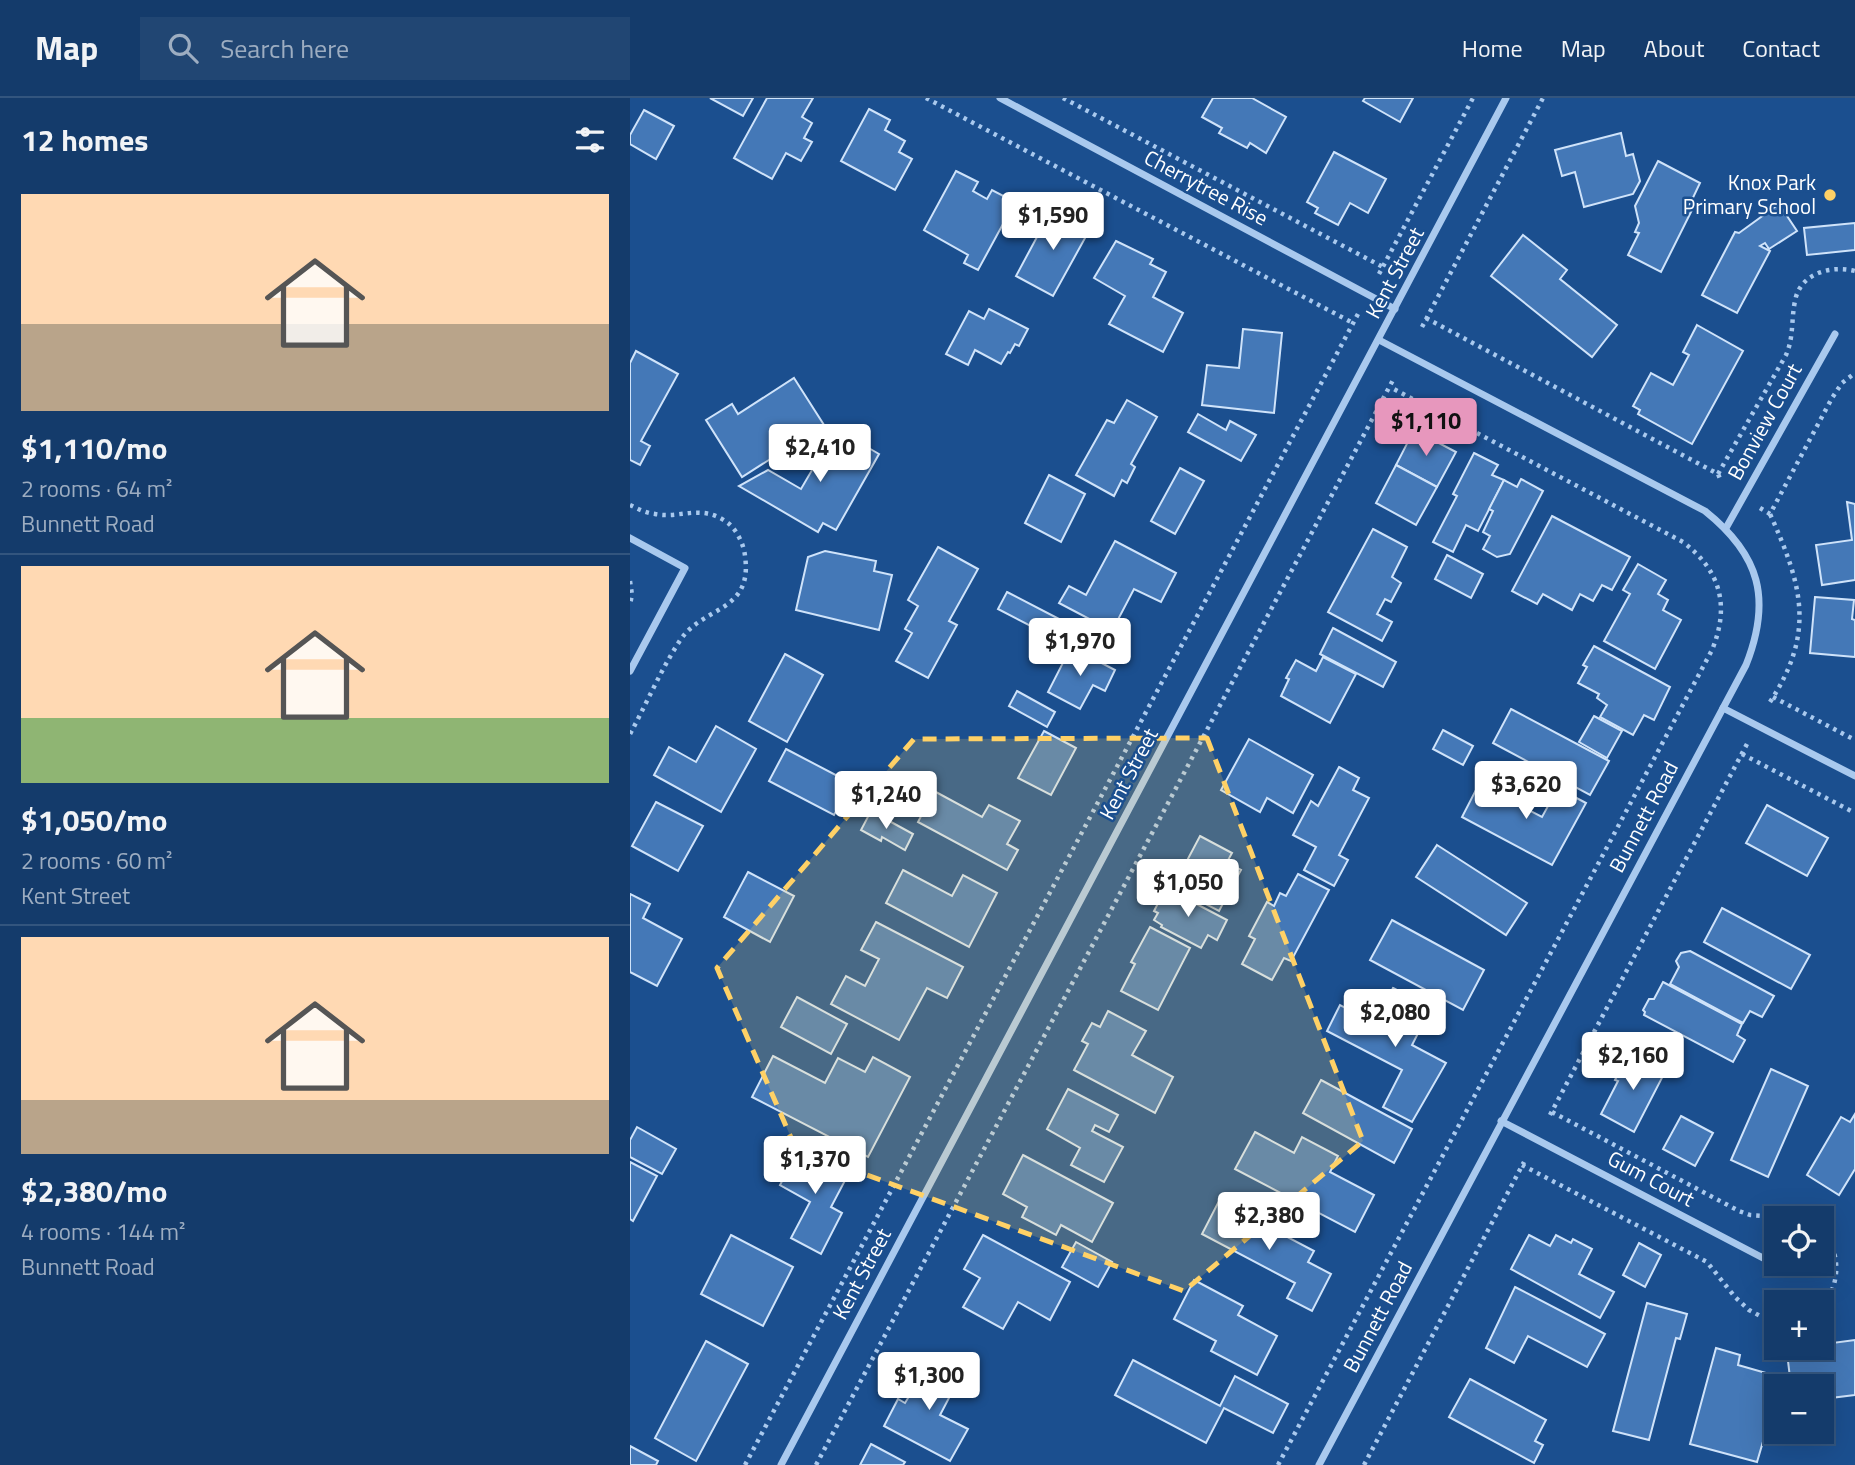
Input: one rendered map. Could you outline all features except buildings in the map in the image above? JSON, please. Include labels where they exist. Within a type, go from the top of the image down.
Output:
[{"type":"street","name":"Cherrytree Rise","points":[[1000,98],[1395,309]]},
{"type":"street","name":"Kent Street","points":[[781,1465],[1506,98]]},
{"type":"street","name":"Bonview Court","points":[[1726,528],[1835,334]]},
{"type":"street","name":"Bunnett Road","points":[[1320,1465],[1723,708],[1750,654],[1760,616],[1758,590],[1742,547],[1726,528],[1706,511],[1379,340]]},
{"type":"street","points":[[630,538],[685,568],[630,671]]},
{"type":"street","points":[[1723,708],[1855,776]]},
{"type":"street","name":"Gum Court","points":[[1501,1121],[1764,1259]]},
{"type":"path","points":[[926,98],[1353,323]]},
{"type":"path","points":[[1063,98],[1383,267]]},
{"type":"path","points":[[1379,274],[1473,98]]},
{"type":"path","points":[[1422,327],[1542,98]]},
{"type":"path","points":[[1718,474],[1792,342],[1795,298],[1805,282],[1813,274],[1829,269],[1855,271]]},
{"type":"path","points":[[745,1465],[1358,314]]},
{"type":"path","points":[[1426,318],[1718,474],[1721,481]]},
{"type":"path","points":[[1770,514],[1832,398],[1842,383],[1855,373]]},
{"type":"path","points":[[816,1465],[1393,380]]},
{"type":"path","points":[[1278,1465],[1712,650],[1720,631],[1722,613],[1716,580],[1709,567],[1698,553],[1683,542],[1390,387]]},
{"type":"path","points":[[1760,508],[1770,514],[1792,563],[1800,613],[1795,648],[1772,700],[1855,740]]},
{"type":"path","points":[[630,581],[630,604]]},
{"type":"path","points":[[1747,744],[1551,1114],[1739,1211],[1764,1216]]},
{"type":"path","points":[[1742,754],[1855,813]]},
{"type":"path","points":[[1364,1465],[1523,1163],[1707,1262],[1735,1297],[1749,1310],[1764,1317]]},
{"type":"path","points":[[1832,1290],[1837,1272],[1834,1258]]},
{"type":"highlighted area","points":[[1207,738],[1363,1141],[1184,1291],[796,1149],[717,968],[914,739]]},
{"type":"place","name":"Knox Park Primary School","points":[[1830,195]]}]
